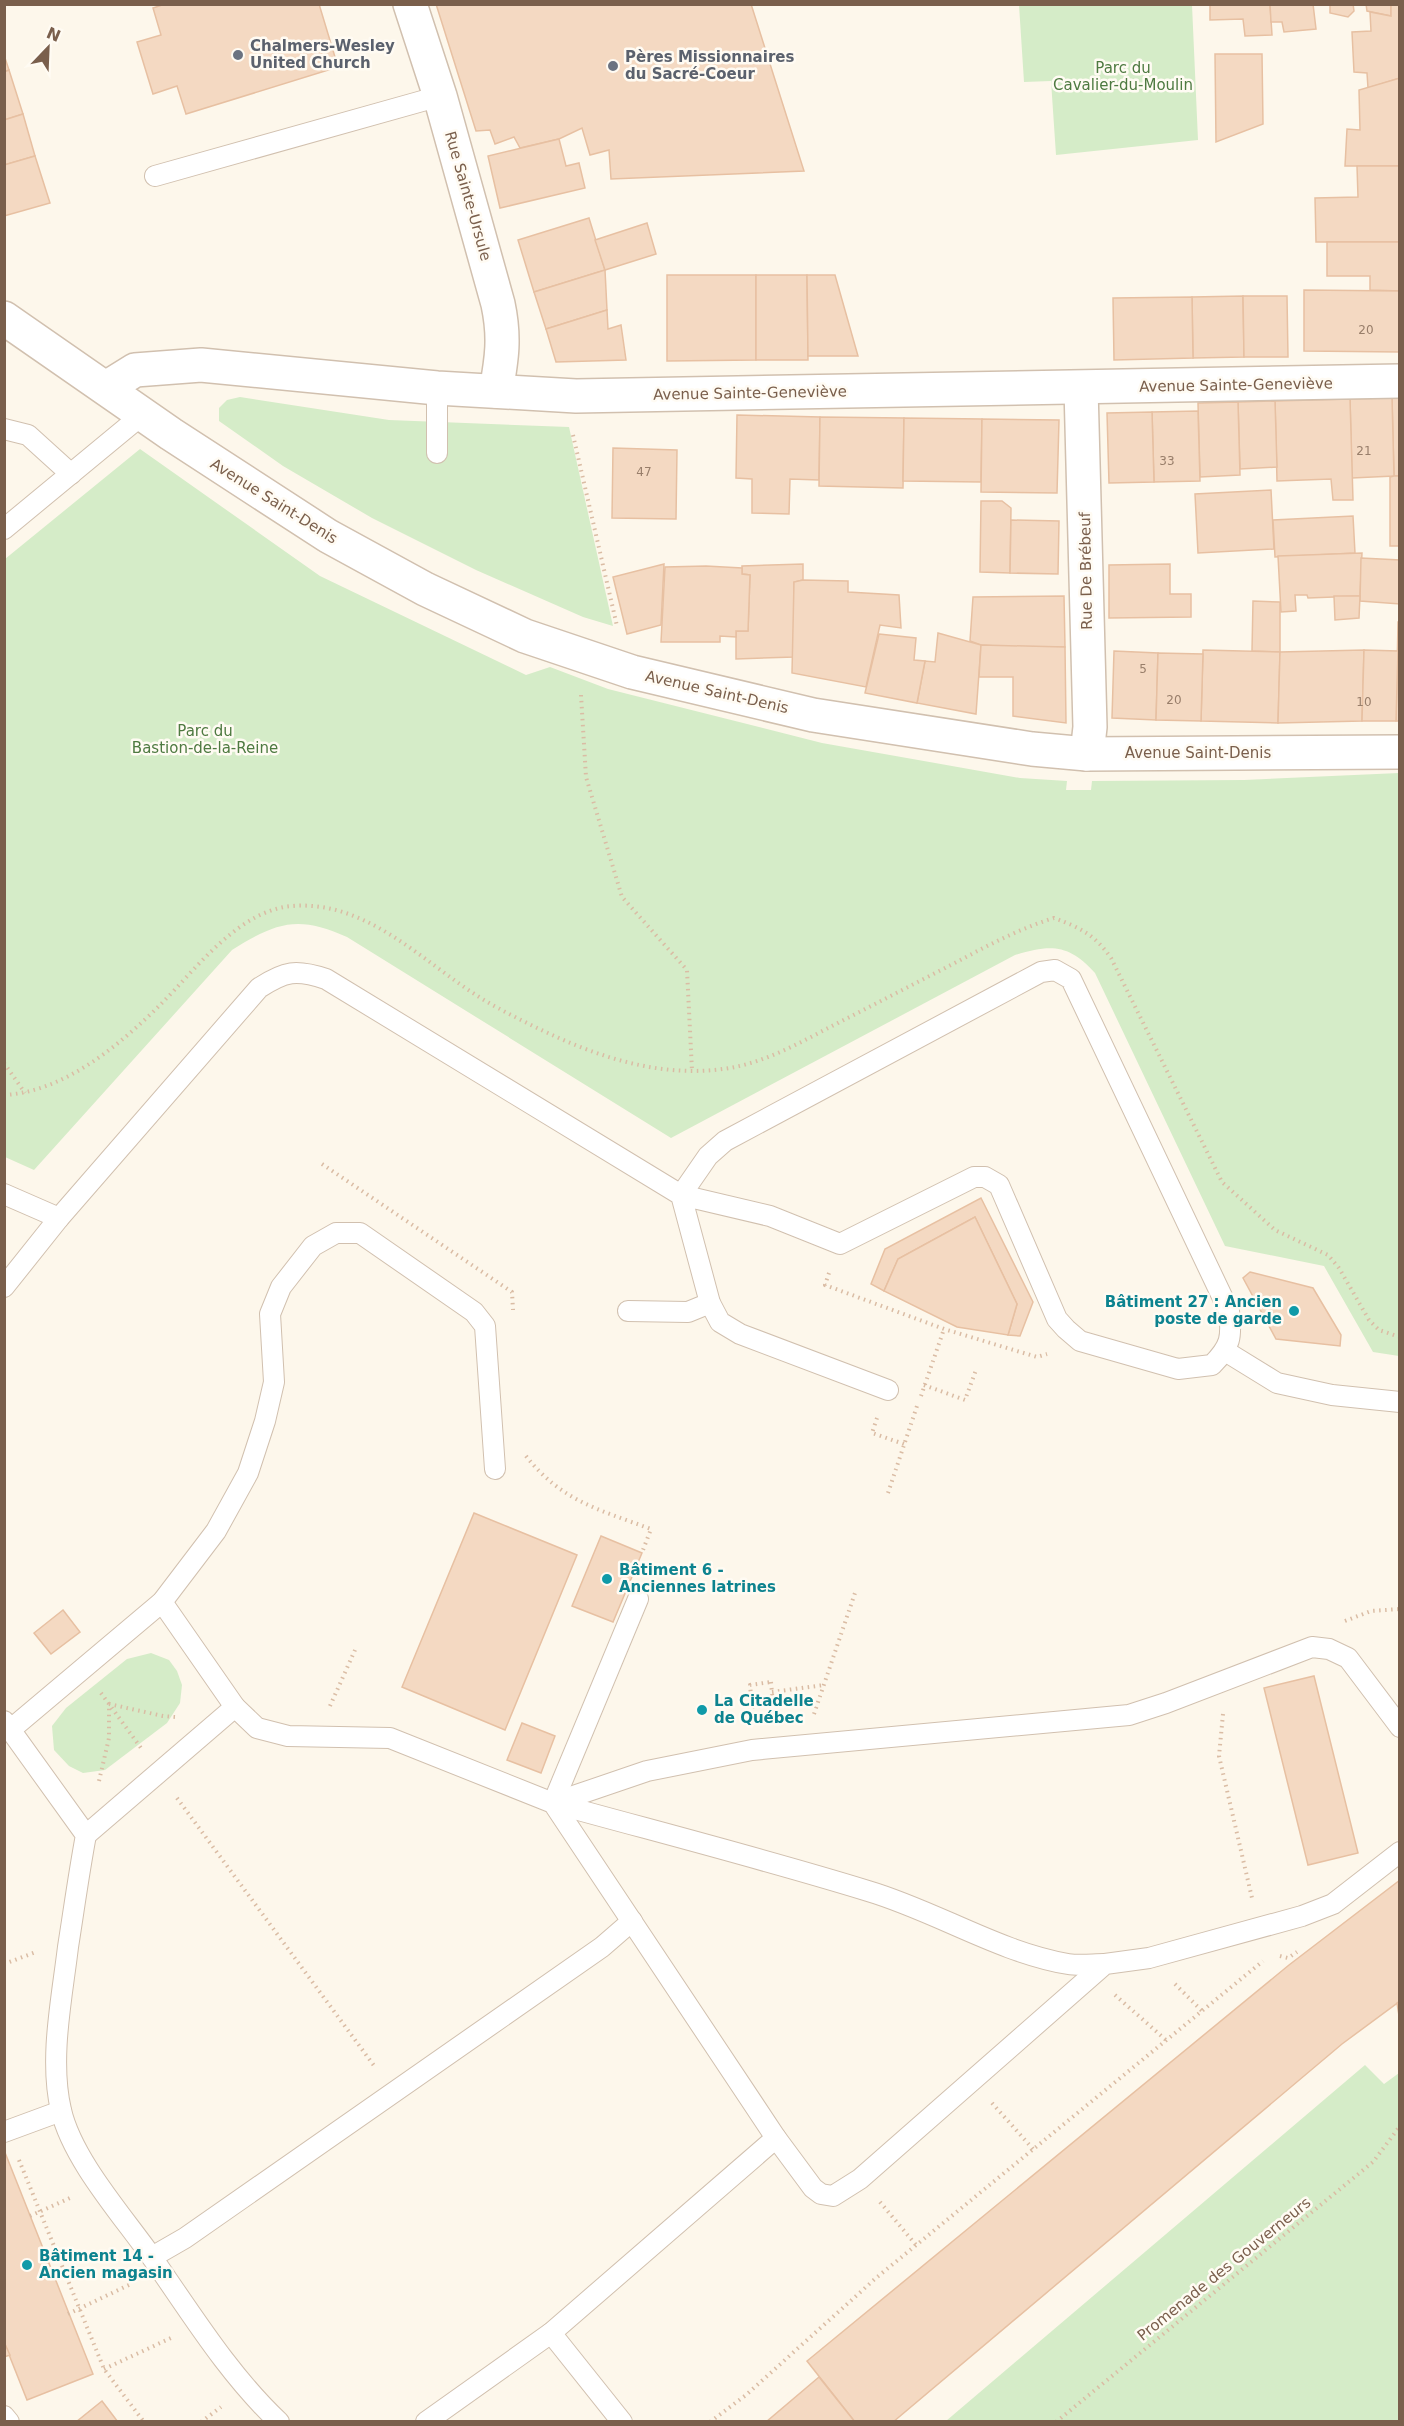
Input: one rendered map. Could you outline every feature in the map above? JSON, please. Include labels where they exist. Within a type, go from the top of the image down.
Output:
[{"type":"street","name":"Rue Sainte-Ursule","points":[[410,4],[440,96],[499,306],[503,332],[503,354],[496,391]]},
{"type":"street","name":"Avenue Saint-Denis","points":[[4,318],[142,414],[328,536],[425,589],[525,636],[632,672],[813,715],[1032,749],[1087,754],[1400,752]]},
{"type":"street","name":"Avenue Sainte-Geneviève","points":[[106,388],[135,370],[201,365],[437,388],[576,396],[1400,381]]},
{"type":"street","name":"Rue De Brébeuf","points":[[1081,388],[1090,727],[1087,754]]},
{"type":"lane","points":[[155,176],[440,96]]},
{"type":"lane","points":[[437,388],[437,453]]},
{"type":"lane","points":[[4,529],[142,414]]},
{"type":"lane","points":[[4,429],[28,435],[71,474]]},
{"type":"lane","points":[[4,1287],[59,1218],[259,988],[280,975],[304,972],[326,979],[681,1195],[770,1216],[840,1244],[974,1177],[986,1177],[999,1185],[1057,1319],[1080,1341],[1178,1369],[1212,1365],[1225,1352],[1232,1334],[1229,1311],[1071,979],[1055,970],[1041,972],[725,1141],[708,1156],[681,1195],[710,1303],[720,1323],[740,1334],[888,1390]]},
{"type":"lane","points":[[4,1194],[59,1218]]},
{"type":"lane","points":[[86,1835],[6,1727],[83,1668],[162,1602],[216,1532],[248,1473],[265,1421],[274,1382],[270,1314],[281,1287],[313,1246],[336,1233],[360,1233],[474,1312],[485,1326],[495,1469]]},
{"type":"lane","points":[[628,1311],[688,1312],[710,1303]]},
{"type":"lane","points":[[1225,1352],[1277,1383],[1332,1395],[1400,1401]]},
{"type":"lane","points":[[553,1803],[638,1599]]},
{"type":"lane","points":[[162,1602],[228,1713],[257,1728],[288,1736],[390,1738],[553,1803],[870,1891],[923,1910],[1004,1946],[1070,1964],[1099,1969],[1149,1958],[1302,1916],[1333,1904],[1400,1852]]},
{"type":"lane","points":[[553,1803],[647,1771],[752,1750],[1130,1715],[1312,1647],[1329,1649],[1348,1658],[1400,1727]]},
{"type":"lane","points":[[228,1713],[86,1835],[73,1903],[60,2005],[58,2088],[61,2111],[76,2146],[99,2184],[246,2389],[279,2421]]},
{"type":"lane","points":[[553,1803],[776,2138],[813,2188],[821,2194],[832,2196],[861,2179],[1099,1969]]},
{"type":"lane","points":[[156,2264],[185,2238],[602,1947],[632,1921]]},
{"type":"lane","points":[[6,2131],[61,2111]]},
{"type":"lane","points":[[426,2421],[551,2333],[776,2138]]},
{"type":"lane","points":[[551,2333],[622,2421]]},
{"type":"lane","points":[[4,2416],[9,2421]]},
{"type":"path","points":[[572,428],[620,637]]},
{"type":"path","points":[[581,685],[586,777],[622,897],[687,970],[693,1071]]},
{"type":"path","points":[[4,1095],[26,1094],[78,1070],[122,1040],[161,1004],[203,959],[242,926],[268,911],[292,906],[322,906],[353,914],[391,935],[478,996],[575,1047],[651,1069],[693,1071],[724,1069],[757,1062],[799,1043],[1001,939],[1054,918],[1077,927],[1099,941],[1111,958],[1222,1182],[1275,1230],[1328,1256],[1339,1268],[1369,1320],[1379,1330],[1400,1337]]},
{"type":"path","points":[[4,1063],[26,1094]]},
{"type":"path","points":[[840,1244],[825,1285],[944,1329],[1037,1357],[1080,1341]]},
{"type":"path","points":[[888,1493],[944,1329]]},
{"type":"path","points":[[924,1385],[965,1400],[976,1370]]},
{"type":"path","points":[[804,1746],[856,1590]]},
{"type":"path","points":[[1312,1647],[1323,1630],[1371,1611],[1400,1609]]},
{"type":"path","points":[[335,1694],[355,1650]]},
{"type":"path","points":[[83,1668],[393,2092]]},
{"type":"path","points":[[1226,1680],[1220,1756],[1258,1928]]},
{"type":"path","points":[[771,1682],[772,1692],[773,1705],[752,1707],[750,1685],[771,1682]]},
{"type":"path","points":[[772,1692],[824,1685]]},
{"type":"path","points":[[109,1704],[163,1716],[228,1713]]},
{"type":"path","points":[[86,1835],[110,1738],[109,1704]]},
{"type":"path","points":[[4,1964],[41,1950]]},
{"type":"path","points":[[710,2421],[746,2395],[916,2245],[1272,1954],[1287,1958],[1298,1952]]},
{"type":"path","points":[[1099,1969],[1166,2040]]},
{"type":"path","points":[[972,2080],[1033,2149]]},
{"type":"path","name":"Promenade des Gouverneurs","points":[[1056,2421],[1373,2162],[1400,2126]]},
{"type":"path","points":[[6,2131],[104,2368],[144,2421]]},
{"type":"path","points":[[861,2179],[916,2245]]},
{"type":"path","points":[[30,2216],[99,2184]]},
{"type":"path","points":[[69,2314],[156,2264]]},
{"type":"path","points":[[104,2368],[200,2325]]},
{"type":"green space","name":"Parc du Cavalier-du-Moulin","points":[[1019,5],[1192,5],[1198,140],[1056,155],[1051,81],[1024,82]]},
{"type":"green space","points":[[240,397],[389,420],[569,427],[613,626],[583,617],[476,570],[372,518],[283,466],[219,421],[219,408],[227,400]]},
{"type":"green space","name":"Parc du Bastion-de-la-Reine","points":[[140,449],[320,576],[526,675],[550,667],[608,689],[822,743],[1020,778],[1067,781],[1066,790],[1091,790],[1092,781],[1244,780],[1399,773],[1399,1356],[1373,1352],[1324,1266],[1225,1246],[1095,973],[1077,956],[1059,949],[1039,949],[1015,955],[671,1138],[347,937],[315,926],[288,925],[262,933],[232,950],[34,1170],[5,1157],[5,559]]},
{"type":"green space","points":[[151,1653],[169,1660],[177,1671],[182,1685],[180,1703],[167,1723],[105,1770],[83,1773],[69,1766],[54,1750],[52,1726],[66,1708],[127,1659]]},
{"type":"green space","points":[[1365,2065],[1384,2084],[1399,2073],[1399,2421],[946,2421]]},
{"type":"building","name":"Chalmers-Wesley United Church","points":[[165,4],[319,4],[338,67],[186,114],[177,86],[153,94],[137,42],[161,35],[153,8]]},
{"type":"building","name":"Pères Missionnaires du Sacré-Coeur","points":[[436,4],[751,4],[804,171],[611,179],[609,150],[590,155],[582,128],[559,139],[520,148],[514,137],[495,144],[490,130],[476,131]]},
{"type":"building","points":[[1210,4],[1270,4],[1272,35],[1245,36],[1243,19],[1210,20]]},
{"type":"building","points":[[1270,4],[1313,4],[1316,29],[1284,32],[1282,22],[1271,22]]},
{"type":"building","points":[[1330,4],[1353,4],[1354,11],[1348,17],[1330,13]]},
{"type":"building","points":[[1366,4],[1391,4],[1391,16],[1367,11]]},
{"type":"building","points":[[1391,4],[1400,4],[1400,78],[1368,88],[1367,73],[1354,72],[1352,32],[1371,31],[1370,12],[1391,16]]},
{"type":"building","points":[[1215,54],[1262,54],[1263,124],[1216,142]]},
{"type":"building","points":[[4,55],[9,70],[4,72]]},
{"type":"building","points":[[9,70],[23,114],[4,120],[4,72]]},
{"type":"building","points":[[1400,78],[1400,166],[1345,166],[1347,129],[1360,130],[1359,90]]},
{"type":"building","points":[[23,114],[35,156],[4,165],[4,120]]},
{"type":"building","points":[[559,139],[566,166],[579,163],[585,188],[500,208],[488,156]]},
{"type":"building","points":[[35,156],[50,203],[4,216],[4,165]]},
{"type":"building","points":[[1357,166],[1400,166],[1400,242],[1316,242],[1315,198],[1358,197]]},
{"type":"building","points":[[589,218],[605,270],[534,292],[518,240]]},
{"type":"building","points":[[647,223],[656,254],[605,270],[595,240]]},
{"type":"building","points":[[1327,242],[1400,242],[1400,291],[1370,290],[1370,276],[1327,276]]},
{"type":"building","points":[[605,270],[607,310],[546,329],[534,292]]},
{"type":"building","points":[[667,275],[756,275],[756,360],[667,361]]},
{"type":"building","points":[[756,275],[807,275],[808,360],[756,360]]},
{"type":"building","points":[[807,275],[835,275],[858,356],[808,356]]},
{"type":"building","points":[[1304,290],[1400,291],[1400,352],[1304,351]]},
{"type":"building","points":[[1243,296],[1244,357],[1193,358],[1192,297]]},
{"type":"building","points":[[1243,296],[1287,296],[1288,357],[1244,357]]},
{"type":"building","points":[[1192,297],[1193,358],[1114,360],[1113,298]]},
{"type":"building","points":[[607,310],[608,329],[621,325],[626,360],[556,362],[546,329]]},
{"type":"building","points":[[1392,398],[1400,398],[1400,476],[1394,476]]},
{"type":"building","points":[[1392,398],[1394,476],[1352,478],[1350,399]]},
{"type":"building","points":[[1350,399],[1353,500],[1333,500],[1331,479],[1277,481],[1275,401]]},
{"type":"building","points":[[1275,401],[1277,467],[1240,469],[1238,402]]},
{"type":"building","points":[[1238,402],[1240,475],[1200,477],[1198,403]]},
{"type":"building","points":[[1198,411],[1200,481],[1154,482],[1152,412]]},
{"type":"building","points":[[1152,412],[1154,482],[1109,483],[1107,413]]},
{"type":"building","points":[[737,415],[820,417],[819,480],[790,479],[789,514],[752,513],[752,479],[736,478]]},
{"type":"building","points":[[820,417],[904,418],[903,488],[819,486]]},
{"type":"building","points":[[904,418],[982,419],[981,482],[903,481]]},
{"type":"building","points":[[982,419],[1059,420],[1057,493],[981,492]]},
{"type":"building","points":[[613,448],[677,450],[676,519],[612,518]]},
{"type":"building","points":[[1400,476],[1400,546],[1390,546],[1390,477]]},
{"type":"building","points":[[1271,490],[1274,549],[1198,553],[1195,494]]},
{"type":"building","points":[[981,501],[1002,501],[1011,508],[1010,573],[980,572]]},
{"type":"building","points":[[1353,516],[1355,553],[1275,557],[1273,520]]},
{"type":"building","points":[[1011,520],[1059,521],[1058,574],[1010,573]]},
{"type":"building","points":[[1362,553],[1360,596],[1308,598],[1307,595],[1295,595],[1296,611],[1281,612],[1278,556]]},
{"type":"building","points":[[1361,558],[1400,560],[1400,604],[1360,601]]},
{"type":"building","points":[[664,564],[661,625],[627,634],[613,577]]},
{"type":"building","points":[[803,564],[803,580],[794,582],[794,657],[736,659],[736,631],[748,631],[750,575],[742,574],[742,566]]},
{"type":"building","points":[[1170,564],[1170,594],[1191,594],[1191,617],[1109,618],[1109,565]]},
{"type":"building","points":[[665,567],[742,568],[742,574],[750,575],[748,631],[736,631],[736,637],[720,636],[720,642],[661,642]]},
{"type":"building","points":[[803,580],[848,581],[848,592],[899,595],[901,628],[880,625],[866,687],[792,673],[794,582]]},
{"type":"building","points":[[1064,596],[1065,647],[1012,647],[981,645],[970,641],[973,597]]},
{"type":"building","points":[[1334,596],[1360,596],[1359,618],[1335,620]]},
{"type":"building","points":[[1253,601],[1280,602],[1280,652],[1252,651]]},
{"type":"building","points":[[1398,622],[1400,622],[1400,721],[1396,721]]},
{"type":"building","points":[[938,633],[981,645],[976,714],[917,703],[925,661],[935,662]]},
{"type":"building","points":[[879,634],[916,638],[914,660],[925,661],[917,703],[865,693]]},
{"type":"building","points":[[981,645],[1065,647],[1066,723],[1013,716],[1013,677],[979,677]]},
{"type":"building","points":[[1203,650],[1280,652],[1278,723],[1201,721]]},
{"type":"building","points":[[1364,650],[1362,721],[1278,723],[1280,652]]},
{"type":"building","points":[[1364,650],[1398,651],[1396,721],[1362,721]]},
{"type":"building","points":[[1114,651],[1158,653],[1156,720],[1112,718]]},
{"type":"building","points":[[1158,653],[1203,654],[1201,721],[1156,720]]},
{"type":"building","points":[[981,1198],[1033,1302],[1020,1336],[1008,1335],[1017,1304],[975,1217],[898,1259],[884,1291],[871,1284],[885,1249]]},
{"type":"building","points":[[975,1217],[1017,1304],[1008,1335],[957,1327],[884,1291],[898,1259]]},
{"type":"building","name":"Bâtiment 27 : Ancien poste de garde","points":[[1250,1272],[1313,1288],[1341,1335],[1340,1346],[1276,1339],[1243,1278]]},
{"type":"building","points":[[474,1513],[577,1555],[505,1730],[402,1687]]},
{"type":"building","name":"Bâtiment 6 - Anciennes latrines","points":[[601,1536],[642,1553],[613,1622],[572,1606]]},
{"type":"building","points":[[63,1610],[80,1632],[51,1654],[34,1633]]},
{"type":"building","points":[[1314,1676],[1358,1853],[1308,1865],[1264,1688]]},
{"type":"building","points":[[522,1723],[555,1736],[541,1773],[507,1760]]},
{"type":"building","points":[[1400,1880],[1400,2001],[1342,2044],[893,2422],[855,2422],[807,2361],[1289,1965]]},
{"type":"building","points":[[1400,2001],[1400,2022],[1397,2003]]},
{"type":"building","name":"Bâtiment 14 - Ancien magasin","points":[[4,2150],[93,2374],[27,2400],[4,2342]]},
{"type":"building","points":[[4,2342],[10,2355],[4,2357]]},
{"type":"building","points":[[819,2377],[855,2422],[766,2422]]},
{"type":"building","points":[[102,2401],[118,2422],[76,2422]]},
{"type":"place","name":"Chalmers-Wesley United Church","points":[[238,55]]},
{"type":"place","name":"Pères Missionnaires du Sacré-Coeur","points":[[613,66]]},
{"type":"place","name":"Bâtiment 27 : Ancien poste de garde","points":[[1294,1311]]},
{"type":"place","name":"Bâtiment 6 - Anciennes latrines","points":[[607,1579]]},
{"type":"place","name":"La Citadelle de Québec","points":[[702,1710]]},
{"type":"place","name":"Bâtiment 14 - Ancien magasin","points":[[27,2265]]}]
